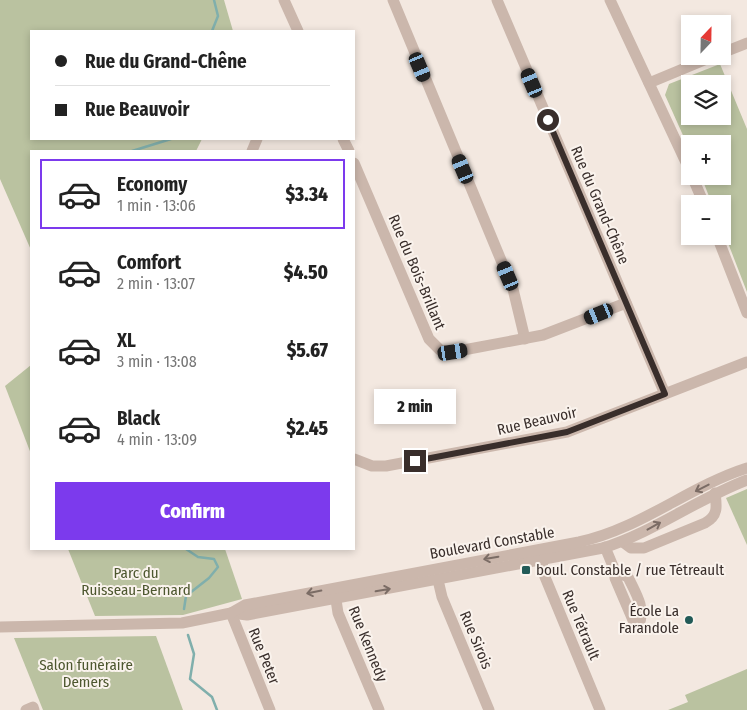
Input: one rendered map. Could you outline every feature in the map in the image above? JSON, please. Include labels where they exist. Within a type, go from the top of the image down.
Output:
[{"type":"street","points":[[284,0],[298,30]]},
{"type":"street","points":[[393,0],[513,289],[525,339]]},
{"type":"street","name":"Rue du Grand-Chêne","points":[[497,0],[665,394]]},
{"type":"street","points":[[610,0],[681,152]]},
{"type":"street","points":[[731,49],[747,43]]},
{"type":"street","points":[[649,83],[692,65]]},
{"type":"street","name":"Rue du Bois-Brillant","points":[[355,165],[429,339],[435,347],[450,352],[525,339],[557,330],[626,303]]},
{"type":"street","points":[[720,245],[747,313]]},
{"type":"street","name":"Rue Beauvoir","points":[[355,459],[372,466],[386,466],[576,430],[747,362]]},
{"type":"street","name":"Boulevard Constable","points":[[335,593],[438,580],[540,555],[620,531],[712,483],[747,468]]},
{"type":"street","name":"Boulevard Constable","points":[[0,627],[182,622],[231,613],[247,615],[335,593],[540,555],[605,547],[622,542],[715,493],[747,480]]},
{"type":"street","points":[[622,542],[631,548],[644,548],[705,523],[716,512],[715,493]]},
{"type":"street","points":[[605,547],[615,571]]},
{"type":"street","name":"Rue Tétrault","points":[[540,555],[545,578],[600,710]]},
{"type":"street","name":"Rue Sirois","points":[[438,580],[442,596],[489,710]]},
{"type":"street","name":"Rue Kennedy","points":[[335,593],[338,613],[379,710]]},
{"type":"street","name":"Rue Peter","points":[[231,613],[270,710]]},
{"type":"street","points":[[26,710],[33,707],[34,710]]},
{"type":"green space","points":[[0,0],[224,0],[233,30],[30,30],[30,140],[202,140],[196,150],[30,150],[30,248],[0,179]]},
{"type":"green space","points":[[717,65],[720,65],[725,75],[692,75]]},
{"type":"green space","points":[[681,79],[681,125],[731,125],[731,90],[747,129],[747,292],[729,245],[731,245],[731,195],[708,195],[705,185],[731,185],[731,135],[683,135],[665,95],[669,84]]},
{"type":"green space","points":[[30,366],[30,451],[5,386]]},
{"type":"green space","points":[[747,489],[747,545],[726,498]]},
{"type":"green space","name":"Parc du Ruisseau-Bernard","points":[[68,550],[225,550],[242,599],[183,615],[95,616]]},
{"type":"green space","name":"Salon funéraire Demers","points":[[156,636],[183,710],[43,710],[14,638]]},
{"type":"green space","points":[[747,669],[747,710],[668,710],[688,702],[685,695]]},
{"type":"waterway","points":[[212,30],[218,16],[214,0]]},
{"type":"waterway","points":[[135,150],[168,140]]},
{"type":"waterway","points":[[184,609],[186,596],[209,578],[218,567],[214,559],[198,557],[188,550]]},
{"type":"waterway","points":[[188,635],[194,654],[190,679],[212,697],[217,710]]},
{"type":"place","name":"boul. Constable / rue Tétreault","points":[[526,570]]},
{"type":"place","name":"École La Farandole","points":[[689,620]]},
{"type":"route","points":[[415,461],[567,432],[665,394],[548,120]]}]
